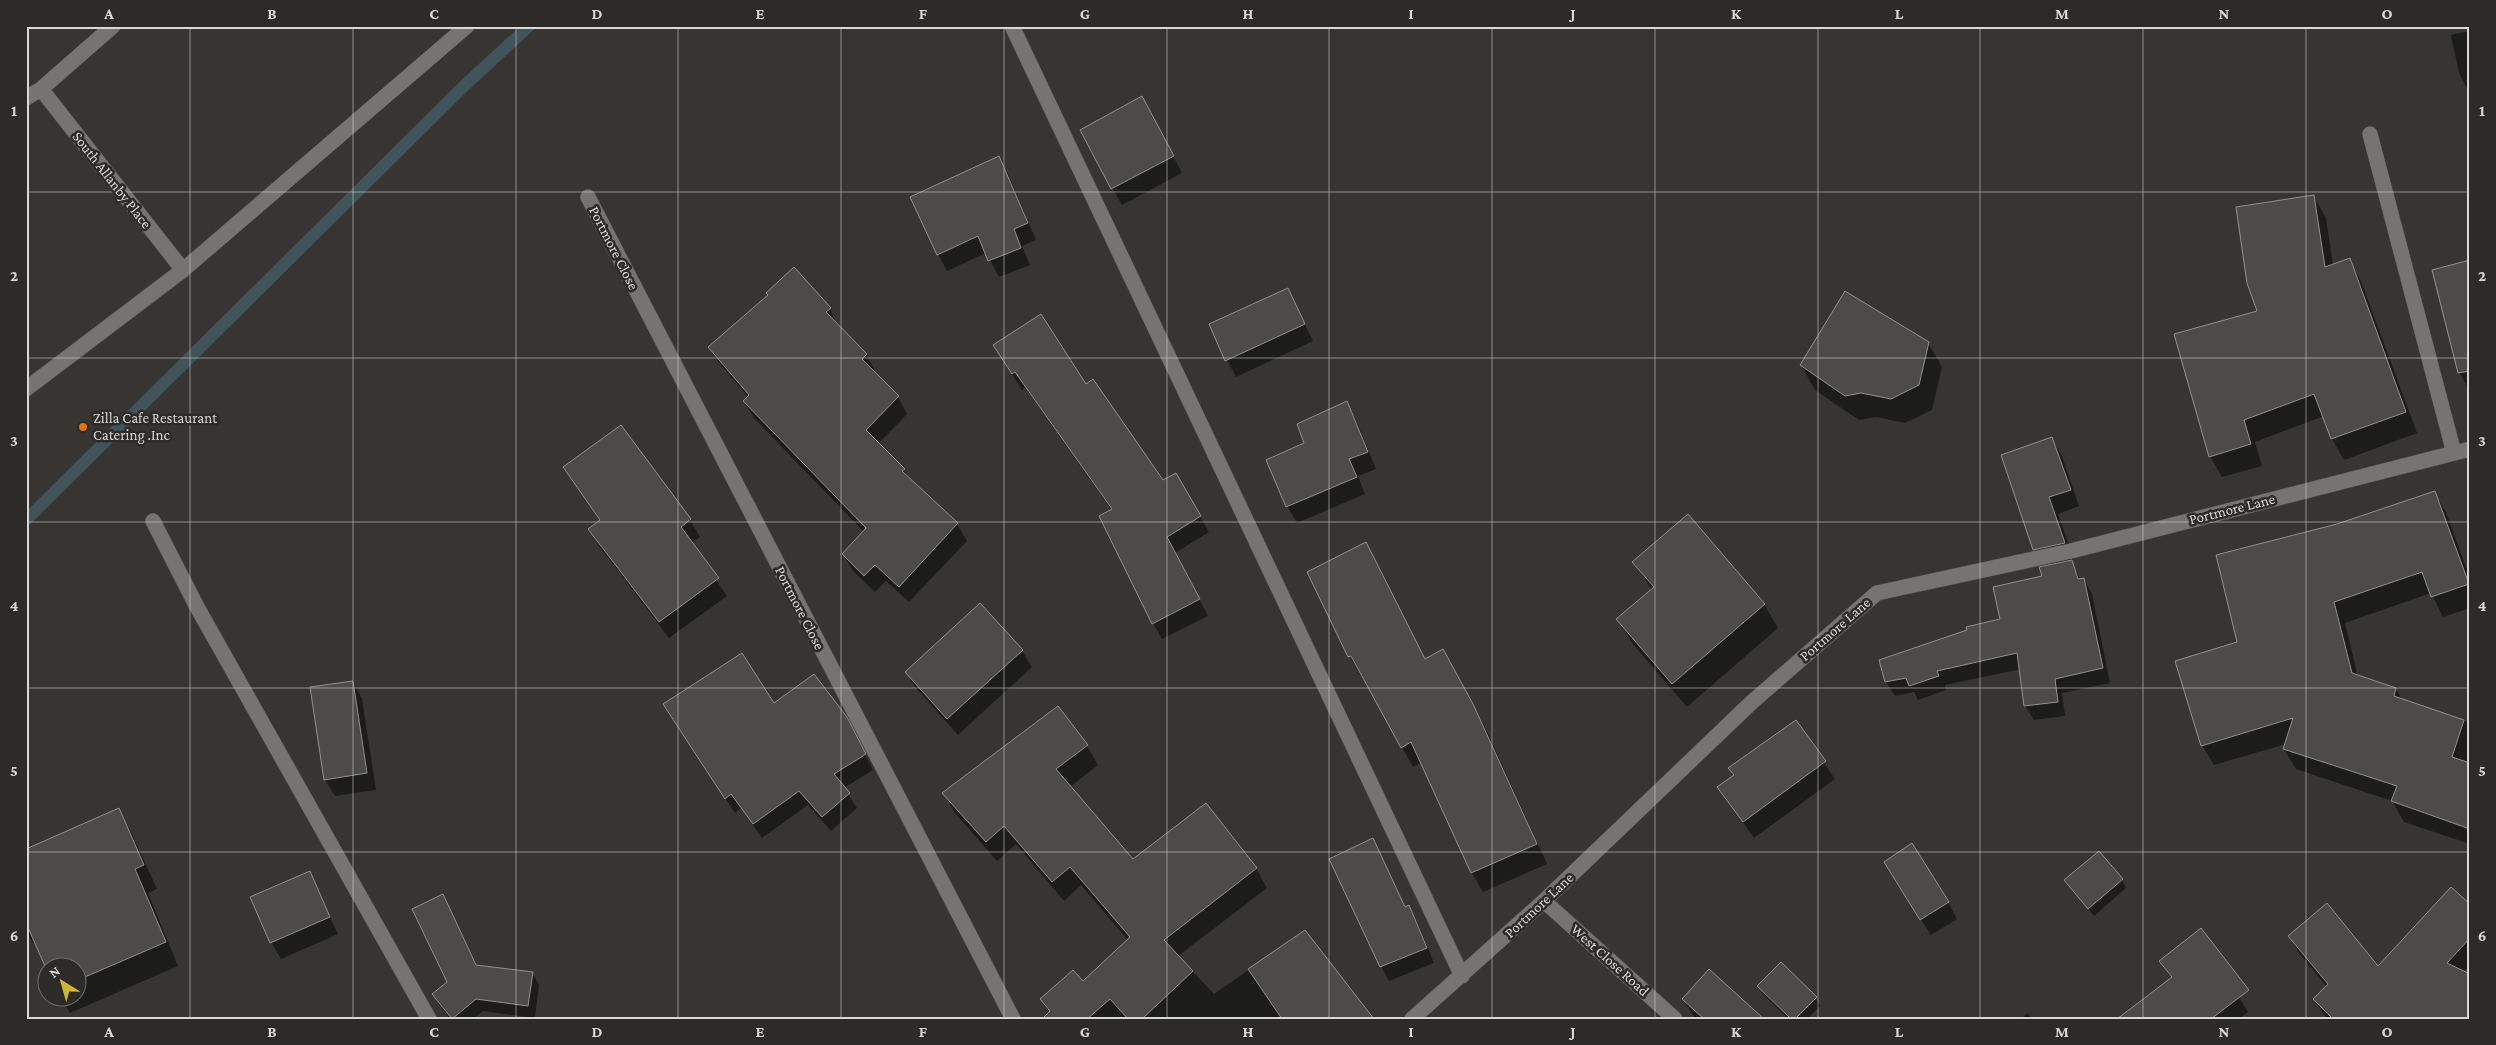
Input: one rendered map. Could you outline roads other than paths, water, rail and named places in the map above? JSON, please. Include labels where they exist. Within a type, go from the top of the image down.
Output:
[{"type":"street","points":[[26,98],[41,89],[113,26]]},
{"type":"street","points":[[26,388],[182,270],[467,26]]},
{"type":"street","points":[[1012,26],[1462,976]]},
{"type":"street","name":"South Allanby Place","points":[[41,89],[182,270]]},
{"type":"street","points":[[2370,134],[2454,453]]},
{"type":"street","name":"Portmore Close","points":[[588,197],[1013,1019]]},
{"type":"street","name":"Portmore Lane","points":[[1412,1019],[1544,901],[1752,702],[1878,593],[2071,551],[2470,449]]},
{"type":"street","points":[[153,521],[197,607],[429,1019]]},
{"type":"street","name":"West Close Road","points":[[1544,901],[1675,1019]]},
{"type":"waterway","points":[[26,520],[464,86],[529,26]]},
{"type":"place","name":"Zilla Cafe Restaurant Catering .Inc","points":[[83,427]]}]
